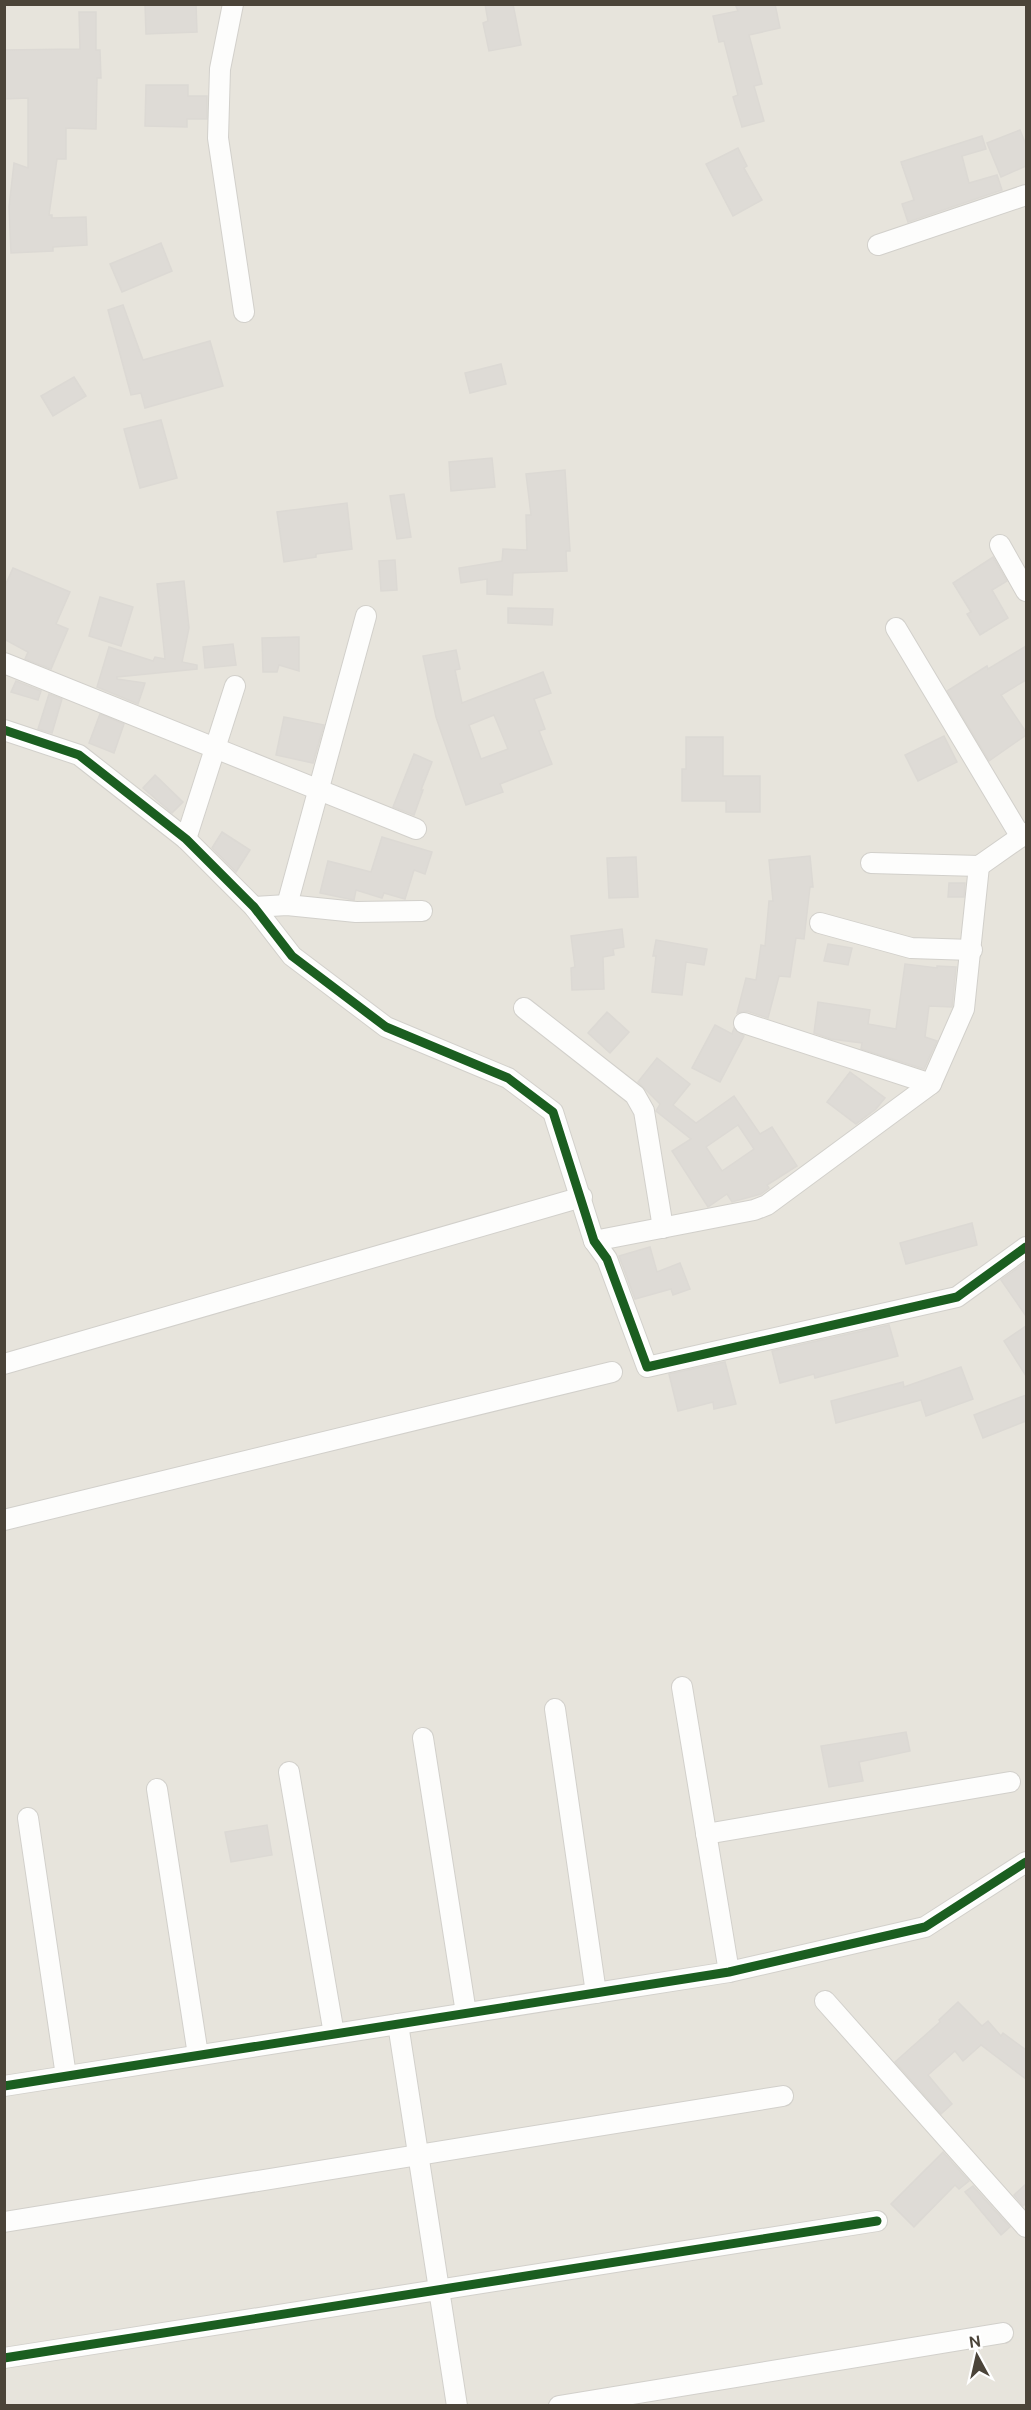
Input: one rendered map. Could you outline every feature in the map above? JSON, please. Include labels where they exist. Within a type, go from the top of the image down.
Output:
[{"type":"street","points":[[233,4],[220,69],[218,138],[244,312]]},
{"type":"street","points":[[878,245],[1026,195]]},
{"type":"street","points":[[1000,545],[1026,591]]},
{"type":"street","points":[[287,905],[366,616]]},
{"type":"street","points":[[871,863],[979,866],[1024,835],[896,628]]},
{"type":"street","points":[[4,663],[215,750],[416,829]]},
{"type":"street","points":[[186,839],[235,686]]},
{"type":"street","points":[[4,730],[79,755],[186,839],[254,907],[292,956],[386,1027],[508,1078],[553,1112],[582,1197],[594,1241],[608,1259],[647,1367],[957,1297],[1026,1248]]},
{"type":"street","points":[[594,1241],[754,1210],[767,1205],[931,1084],[964,1009],[972,950],[979,866]]},
{"type":"street","points":[[254,907],[287,905],[356,912],[422,911]]},
{"type":"street","points":[[820,923],[911,948],[972,950]]},
{"type":"street","points":[[524,1008],[635,1095],[644,1111],[663,1228]]},
{"type":"street","points":[[744,1023],[931,1084]]},
{"type":"street","points":[[4,1364],[582,1197]]},
{"type":"street","points":[[4,1520],[612,1372]]},
{"type":"street","points":[[682,1687],[729,1972]]},
{"type":"street","points":[[555,1709],[596,1993]]},
{"type":"street","points":[[423,1738],[466,2013]]},
{"type":"street","points":[[289,1772],[334,2034]]},
{"type":"street","points":[[706,1834],[1010,1782]]},
{"type":"street","points":[[157,1789],[198,2055]]},
{"type":"street","points":[[28,1818],[66,2076]]},
{"type":"street","points":[[4,2085],[729,1972],[925,1927],[1026,1862]]},
{"type":"street","points":[[825,2001],[1026,2226]]},
{"type":"street","points":[[398,2024],[457,2406]]},
{"type":"street","points":[[4,2222],[783,2096]]},
{"type":"street","points":[[4,2358],[877,2221]]},
{"type":"street","points":[[560,2406],[1003,2333]]},
{"type":"shaded area","points":[[5,5],[1026,5],[1026,2405],[5,2405]]},
{"type":"building","points":[[145,4],[196,4],[197,32],[146,34]]},
{"type":"building","points":[[485,4],[513,4],[521,45],[489,51],[483,23],[488,21]]},
{"type":"building","points":[[735,4],[775,4],[780,28],[749,35],[762,84],[754,86],[764,121],[742,127],[733,97],[738,95],[724,41],[719,42],[713,16],[738,11]]},
{"type":"building","points":[[79,12],[96,12],[96,50],[100,50],[101,78],[97,78],[96,129],[66,128],[66,159],[57,159],[49,215],[52,215],[52,218],[86,217],[87,245],[53,247],[53,251],[11,253],[9,207],[14,163],[28,168],[28,98],[4,99],[4,50],[80,49]]},
{"type":"building","points":[[146,85],[188,85],[188,96],[207,96],[207,119],[187,119],[187,127],[145,126]]},
{"type":"building","points":[[1020,130],[1026,145],[1026,166],[1001,177],[987,143]]},
{"type":"building","points":[[982,136],[986,149],[962,156],[969,183],[997,175],[1002,190],[908,222],[902,204],[914,200],[901,162]]},
{"type":"building","points":[[738,148],[747,166],[744,168],[762,200],[733,216],[706,164]]},
{"type":"building","points":[[161,243],[172,271],[122,292],[110,264]]},
{"type":"building","points":[[123,305],[143,360],[210,341],[223,386],[145,408],[141,393],[131,395],[108,310]]},
{"type":"building","points":[[501,364],[506,384],[470,393],[465,373]]},
{"type":"building","points":[[74,377],[86,396],[53,416],[41,396]]},
{"type":"building","points":[[161,420],[177,478],[140,488],[124,429]]},
{"type":"building","points":[[492,458],[495,487],[451,491],[449,462]]},
{"type":"building","points":[[565,470],[570,551],[566,551],[567,571],[513,573],[512,595],[487,594],[487,579],[461,583],[459,568],[502,561],[503,549],[527,550],[526,515],[531,515],[526,474]]},
{"type":"building","points":[[404,494],[411,537],[397,539],[390,496]]},
{"type":"building","points":[[347,503],[352,549],[316,554],[316,557],[284,562],[277,512]]},
{"type":"building","points":[[993,557],[1007,581],[992,590],[1008,618],[980,635],[967,614],[971,612],[953,583]]},
{"type":"building","points":[[395,560],[397,590],[381,591],[379,561]]},
{"type":"building","points":[[13,568],[70,592],[56,624],[68,629],[51,669],[25,659],[28,652],[4,639],[4,588]]},
{"type":"building","points":[[184,581],[189,628],[182,662],[197,665],[197,669],[117,677],[117,679],[145,683],[138,704],[97,687],[109,647],[153,661],[155,657],[165,659],[157,584]]},
{"type":"building","points":[[100,597],[133,607],[121,646],[89,636]]},
{"type":"building","points":[[508,608],[553,609],[552,625],[508,623]]},
{"type":"building","points":[[299,637],[299,671],[279,665],[277,672],[263,672],[262,638]]},
{"type":"building","points":[[233,644],[236,665],[205,668],[203,647]]},
{"type":"building","points":[[1026,646],[1026,680],[1001,695],[1026,735],[989,761],[947,691],[987,666],[988,669]]},
{"type":"building","points":[[456,650],[460,669],[455,670],[462,703],[543,672],[551,693],[534,699],[545,729],[539,731],[552,764],[500,784],[503,792],[466,805],[436,717],[423,656]],"holes":[[[494,715],[508,749],[481,759],[469,725]]]},
{"type":"building","points":[[16,681],[41,691],[38,700],[11,692]]},
{"type":"building","points":[[49,694],[62,699],[52,733],[38,729]]},
{"type":"building","points":[[100,714],[124,724],[114,753],[89,743]]},
{"type":"building","points":[[284,717],[324,725],[313,763],[276,755]]},
{"type":"building","points":[[944,736],[957,762],[918,781],[905,755]]},
{"type":"building","points":[[686,737],[723,737],[723,776],[760,776],[760,812],[726,812],[726,801],[682,801],[682,769],[686,769]]},
{"type":"building","points":[[414,754],[432,762],[414,815],[393,807]]},
{"type":"building","points":[[155,775],[183,802],[172,813],[143,788]]},
{"type":"building","points":[[222,832],[250,850],[236,872],[212,848]]},
{"type":"building","points":[[382,837],[432,852],[425,874],[414,870],[405,899],[384,893],[382,898],[356,890],[354,900],[320,893],[328,861],[371,872]]},
{"type":"building","points":[[810,856],[813,887],[810,887],[804,939],[796,938],[790,977],[779,976],[768,1018],[747,1011],[737,1013],[746,978],[756,980],[761,945],[765,946],[769,901],[773,901],[769,860]]},
{"type":"building","points":[[636,857],[638,897],[609,898],[607,858]]},
{"type":"building","points":[[949,883],[965,883],[964,897],[948,897]]},
{"type":"building","points":[[622,929],[624,947],[613,949],[614,955],[603,957],[604,989],[572,990],[571,968],[575,967],[571,936]]},
{"type":"building","points":[[656,940],[707,949],[704,965],[686,962],[682,995],[652,992]]},
{"type":"building","points":[[828,944],[852,948],[848,965],[824,961]]},
{"type":"building","points":[[905,964],[937,968],[937,966],[956,967],[952,1007],[929,1006],[925,1037],[937,1041],[924,1069],[861,1049],[862,1043],[831,1039],[814,1033],[818,1002],[870,1010],[868,1024],[896,1029]]},
{"type":"building","points":[[607,1012],[629,1032],[610,1053],[588,1033]]},
{"type":"building","points":[[715,1025],[732,1034],[734,1028],[744,1036],[720,1082],[692,1068]]},
{"type":"building","points":[[657,1058],[690,1084],[673,1105],[696,1123],[734,1096],[760,1134],[772,1127],[797,1166],[767,1185],[769,1188],[761,1194],[732,1202],[727,1194],[708,1207],[672,1151],[691,1139],[656,1111],[660,1104],[638,1082]],"holes":[[[738,1125],[754,1149],[722,1171],[706,1147]]]},
{"type":"building","points":[[850,1072],[885,1098],[876,1109],[856,1124],[827,1102]]},
{"type":"building","points":[[972,1223],[977,1245],[906,1264],[900,1243]]},
{"type":"building","points":[[650,1247],[657,1272],[680,1263],[690,1289],[673,1295],[671,1289],[635,1299],[619,1256]]},
{"type":"building","points":[[1026,1262],[1026,1316],[1001,1280]]},
{"type":"building","points":[[889,1325],[898,1356],[815,1378],[814,1374],[780,1383],[772,1351]]},
{"type":"building","points":[[1026,1326],[1026,1376],[1004,1341]]},
{"type":"building","points":[[725,1362],[736,1404],[714,1409],[713,1402],[678,1411],[669,1374]]},
{"type":"building","points":[[961,1367],[973,1399],[926,1416],[921,1400],[836,1423],[831,1401],[903,1382],[904,1387]]},
{"type":"building","points":[[1026,1395],[1026,1421],[983,1438],[974,1415]]},
{"type":"building","points":[[906,1732],[910,1751],[859,1762],[863,1781],[829,1787],[821,1746]]},
{"type":"building","points":[[267,1825],[272,1855],[231,1862],[225,1832]]},
{"type":"building","points":[[958,2002],[982,2026],[988,2021],[1001,2036],[1003,2033],[1026,2050],[1026,2079],[981,2045],[963,2061],[955,2051],[928,2075],[952,2104],[941,2114],[895,2062],[940,2022],[939,2020]]},
{"type":"building","points":[[943,2152],[969,2181],[959,2189],[955,2185],[914,2227],[891,2204]]},
{"type":"building","points":[[1026,2184],[1026,2203],[1023,2206],[1014,2195]]},
{"type":"building","points":[[973,2186],[1010,2227],[1001,2235],[965,2192]]},
{"type":"cycle path","points":[[4,730],[79,755],[186,839],[254,907],[292,956],[386,1027],[508,1078],[553,1112],[594,1241],[607,1259],[647,1367],[957,1297],[1026,1247]]},
{"type":"cycle path","points":[[4,2086],[729,1972],[925,1927],[1026,1862]]},
{"type":"cycle path","points":[[4,2358],[877,2221]]}]
